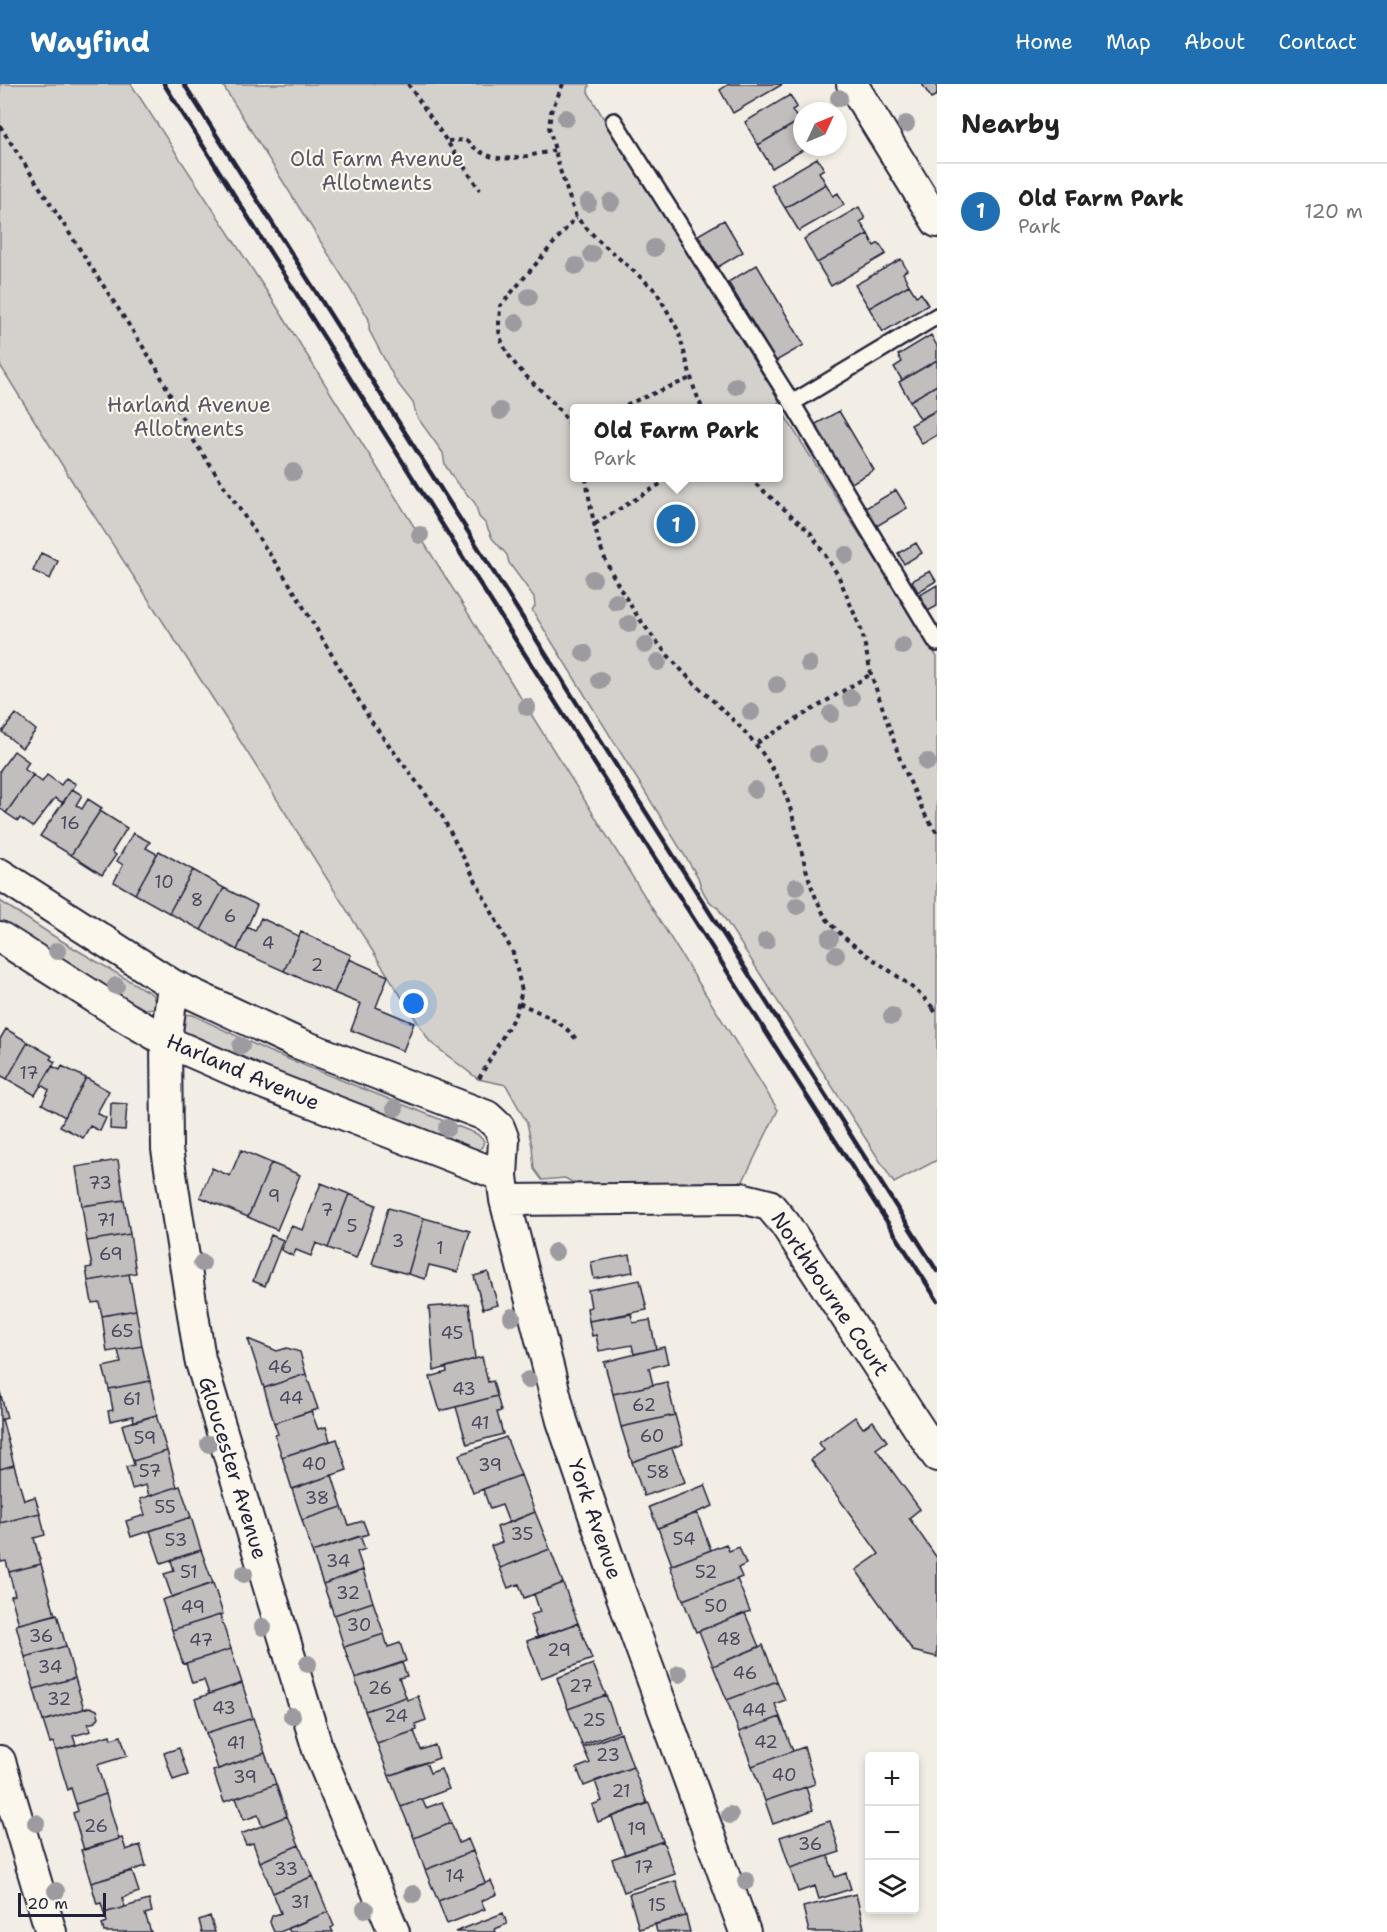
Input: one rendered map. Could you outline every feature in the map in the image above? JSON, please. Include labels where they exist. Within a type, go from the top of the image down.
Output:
[{"type":"street","points":[[852,84],[937,222]]},
{"type":"street","points":[[0,874],[173,985],[297,1043],[470,1110]]},
{"type":"street","name":"Harland Avenue","points":[[0,937],[166,1041],[503,1188]]},
{"type":"street","name":"Gloucester Avenue","points":[[173,985],[166,1041],[167,1149],[200,1359],[318,1750],[394,1932]]},
{"type":"street","name":"York Avenue","points":[[470,1110],[487,1116],[499,1127],[504,1140],[503,1188],[562,1421],[617,1583],[745,1932]]},
{"type":"street","name":"Northbourne Court","points":[[503,1188],[741,1198],[769,1204],[785,1224],[937,1456]]},
{"type":"street","points":[[0,1761],[51,1932]]},
{"type":"lane","points":[[614,121],[792,403],[937,643]]},
{"type":"lane","points":[[792,403],[937,316]]},
{"type":"path","points":[[408,84],[480,190]]},
{"type":"path","points":[[562,84],[551,112],[549,127],[554,150],[576,217],[656,291],[678,330],[701,404]]},
{"type":"path","points":[[0,126],[156,367],[194,441],[291,586],[371,721],[442,816],[513,953],[522,991],[519,1003],[515,1015],[478,1079],[470,1110]]},
{"type":"path","points":[[447,141],[466,140],[485,155],[503,159],[554,150]]},
{"type":"path","points":[[570,424],[512,362],[500,337],[500,306],[576,217]]},
{"type":"path","points":[[628,404],[691,378]]},
{"type":"path","points":[[587,482],[595,524],[606,560],[640,620],[688,676],[757,743],[777,775],[812,888],[825,917],[845,937],[899,975],[922,995],[935,1007],[937,1016]]},
{"type":"path","points":[[595,524],[662,482]]},
{"type":"path","points":[[754,482],[810,532],[838,575],[862,633],[871,674],[901,762],[924,813],[937,833]]},
{"type":"path","points":[[757,743],[871,674]]},
{"type":"path","points":[[519,1003],[558,1022],[575,1036],[578,1042]]},
{"type":"green space","name":"Harland Avenue Allotments","points":[[0,84],[131,84],[277,307],[778,1110],[742,1183],[579,1186],[565,1178],[542,1180],[534,1169],[527,1123],[506,1085],[478,1079],[430,1042],[0,365]]},
{"type":"green space","name":"Old Farm Avenue Allotments","points":[[222,84],[589,84],[588,92],[604,119],[779,400],[778,404],[570,404],[570,482],[783,482],[783,413],[937,657],[937,1160],[894,1183],[718,908],[705,895],[698,877],[532,610],[535,606],[534,597],[509,563],[507,555],[492,538],[486,524],[479,517],[475,503],[456,482],[445,465],[443,453],[417,417],[413,403],[396,381],[369,330],[369,319]]},
{"type":"green space","points":[[0,901],[55,937],[152,994],[156,1003],[154,1008],[144,1009],[67,966],[0,924]]},
{"type":"green space","points":[[185,1014],[193,1015],[268,1051],[477,1134],[484,1141],[482,1147],[476,1152],[241,1061],[183,1033],[178,1023],[180,1017]]},
{"type":"building","points":[[729,84],[783,84],[733,113],[720,90]]},
{"type":"building","points":[[922,84],[937,84],[937,95],[931,98]]},
{"type":"building","points":[[790,95],[794,102],[793,125],[758,145],[745,122]]},
{"type":"building","points":[[793,125],[793,156],[772,168],[758,145]]},
{"type":"building","points":[[817,158],[824,169],[819,172],[826,184],[785,208],[771,185]]},
{"type":"building","points":[[826,184],[833,196],[838,193],[844,205],[799,231],[785,208]]},
{"type":"building","points":[[859,207],[865,219],[860,222],[868,234],[817,263],[804,239]]},
{"type":"building","points":[[724,220],[743,252],[718,267],[698,235]]},
{"type":"building","points":[[868,234],[874,246],[879,243],[886,254],[831,286],[817,263]]},
{"type":"building","points":[[901,259],[907,270],[903,273],[909,285],[869,308],[855,285]]},
{"type":"building","points":[[757,265],[804,345],[776,361],[728,282]]},
{"type":"building","points":[[909,285],[916,296],[921,293],[928,305],[883,332],[869,308]]},
{"type":"building","points":[[931,335],[937,346],[937,360],[902,380],[894,367],[902,362],[898,355]]},
{"type":"building","points":[[937,360],[937,385],[910,401],[899,382]]},
{"type":"building","points":[[937,385],[937,410],[920,419],[910,401]]},
{"type":"building","points":[[937,410],[937,435],[922,444],[911,425]]},
{"type":"building","points":[[839,411],[874,470],[850,484],[814,425]]},
{"type":"building","points":[[896,490],[907,508],[875,527],[864,509]]},
{"type":"building","points":[[916,543],[922,553],[904,564],[898,553]]},
{"type":"building","points":[[41,553],[58,561],[50,579],[33,571]]},
{"type":"building","points":[[930,571],[936,581],[918,592],[912,581]]},
{"type":"building","points":[[937,585],[937,606],[928,611],[920,595]]},
{"type":"building","points":[[16,714],[36,730],[22,748],[2,732]]},
{"type":"building","points":[[14,751],[29,762],[24,769],[33,775],[6,813],[0,808],[0,770]]},
{"type":"building","points":[[33,775],[42,782],[47,775],[61,785],[66,778],[76,784],[63,803],[55,798],[33,827],[20,818],[18,821],[6,813]]},
{"type":"building","points":[[72,789],[82,795],[76,805],[82,809],[88,799],[102,808],[71,855],[40,836]]},
{"type":"building","points":[[100,811],[127,828],[112,852],[116,855],[102,875],[71,855]]},
{"type":"building","points":[[133,833],[150,842],[146,848],[157,854],[135,894],[114,882],[123,865],[117,861]]},
{"type":"building","points":[[159,851],[193,870],[169,913],[135,894]]},
{"type":"building","points":[[193,870],[224,888],[201,930],[169,913]]},
{"type":"building","points":[[224,888],[257,905],[237,950],[201,930]]},
{"type":"building","points":[[261,918],[299,936],[284,971],[237,950],[247,927],[255,931]]},
{"type":"building","points":[[301,932],[351,955],[334,993],[284,971]]},
{"type":"building","points":[[349,959],[388,976],[376,1007],[414,1023],[403,1051],[351,1030],[361,1004],[334,993]]},
{"type":"building","points":[[6,1029],[28,1042],[7,1079],[0,1075],[0,1039]]},
{"type":"building","points":[[28,1042],[52,1056],[50,1059],[55,1062],[35,1095],[7,1079]]},
{"type":"building","points":[[52,1066],[60,1070],[62,1066],[86,1078],[65,1117],[42,1104],[49,1090],[41,1085]]},
{"type":"building","points":[[86,1078],[109,1091],[97,1113],[106,1118],[100,1131],[90,1126],[83,1138],[60,1126]]},
{"type":"building","points":[[111,1103],[127,1104],[125,1130],[110,1129]]},
{"type":"building","points":[[241,1150],[271,1163],[248,1217],[200,1197],[212,1168],[230,1176]]},
{"type":"building","points":[[118,1160],[124,1200],[82,1206],[76,1167]]},
{"type":"building","points":[[271,1163],[300,1175],[277,1230],[248,1217]]},
{"type":"building","points":[[321,1183],[349,1194],[328,1248],[316,1243],[311,1256],[296,1250],[293,1256],[281,1250],[291,1226],[303,1230]]},
{"type":"building","points":[[349,1194],[376,1205],[356,1258],[328,1248]]},
{"type":"building","points":[[124,1200],[130,1234],[87,1241],[82,1206]]},
{"type":"building","points":[[388,1208],[424,1218],[408,1274],[372,1264]]},
{"type":"building","points":[[424,1218],[470,1231],[458,1272],[429,1265],[425,1279],[408,1274]]},
{"type":"building","points":[[130,1234],[136,1273],[88,1281],[86,1268],[92,1267],[87,1241]]},
{"type":"building","points":[[271,1235],[283,1240],[265,1286],[253,1281]]},
{"type":"building","points":[[630,1255],[633,1272],[594,1279],[591,1262]]},
{"type":"building","points":[[488,1272],[498,1305],[483,1309],[474,1276]]},
{"type":"building","points":[[129,1274],[136,1310],[102,1316],[99,1302],[92,1303],[88,1281]]},
{"type":"building","points":[[640,1280],[647,1310],[589,1321],[587,1308],[591,1307],[588,1290]]},
{"type":"building","points":[[469,1304],[475,1359],[434,1371],[429,1307]]},
{"type":"building","points":[[136,1310],[142,1346],[107,1352],[102,1316]]},
{"type":"building","points":[[631,1314],[633,1323],[650,1320],[656,1349],[634,1354],[632,1345],[599,1351],[596,1335],[592,1336],[589,1321]]},
{"type":"building","points":[[248,1339],[277,1351],[287,1348],[300,1352],[306,1374],[264,1388]]},
{"type":"building","points":[[142,1346],[150,1381],[109,1389],[103,1367],[121,1363],[118,1350]]},
{"type":"building","points":[[664,1347],[668,1363],[649,1368],[653,1385],[613,1394],[604,1362]]},
{"type":"building","points":[[482,1357],[488,1382],[493,1381],[497,1396],[440,1411],[430,1377],[447,1372],[446,1367]]},
{"type":"building","points":[[306,1374],[318,1409],[274,1423],[264,1388]]},
{"type":"building","points":[[150,1381],[157,1415],[134,1422],[133,1416],[110,1421],[108,1411],[113,1410],[109,1389]]},
{"type":"building","points":[[667,1382],[675,1415],[621,1427],[613,1394]]},
{"type":"building","points":[[0,1392],[7,1418],[0,1420]]},
{"type":"building","points":[[497,1396],[501,1411],[497,1412],[503,1434],[467,1444],[456,1407]]},
{"type":"building","points":[[311,1411],[318,1429],[326,1427],[330,1441],[282,1457],[274,1423]]},
{"type":"building","points":[[156,1415],[167,1451],[133,1461],[122,1425]]},
{"type":"building","points":[[675,1415],[683,1444],[632,1462],[621,1427]]},
{"type":"building","points":[[855,1417],[863,1428],[873,1421],[887,1441],[876,1449],[920,1509],[909,1518],[937,1558],[937,1657],[913,1651],[856,1570],[879,1554],[811,1460],[824,1450],[819,1443]]},
{"type":"building","points":[[2,1419],[14,1465],[0,1469],[0,1420]]},
{"type":"building","points":[[506,1437],[521,1475],[473,1493],[459,1455]]},
{"type":"building","points":[[337,1439],[347,1470],[292,1489],[282,1457]]},
{"type":"building","points":[[672,1448],[685,1482],[644,1496],[632,1462]]},
{"type":"building","points":[[167,1451],[177,1487],[149,1496],[146,1485],[132,1489],[126,1467],[134,1465],[133,1461]]},
{"type":"building","points":[[14,1465],[24,1500],[35,1497],[40,1513],[0,1523],[0,1469]]},
{"type":"building","points":[[332,1475],[342,1507],[302,1520],[292,1489]]},
{"type":"building","points":[[521,1475],[535,1512],[509,1523],[502,1505],[490,1509],[483,1489]]},
{"type":"building","points":[[705,1485],[713,1506],[658,1528],[649,1507]]},
{"type":"building","points":[[180,1486],[191,1517],[131,1537],[126,1521],[145,1515],[140,1499]]},
{"type":"building","points":[[342,1507],[349,1525],[363,1521],[368,1534],[312,1552],[302,1520]]},
{"type":"building","points":[[535,1512],[550,1549],[500,1568],[491,1546],[502,1542],[497,1527]]},
{"type":"building","points":[[40,1513],[45,1535],[34,1538],[41,1564],[9,1572],[6,1561],[1,1562],[0,1558],[0,1523]]},
{"type":"building","points":[[697,1513],[711,1550],[672,1565],[658,1528]]},
{"type":"building","points":[[191,1517],[201,1550],[161,1563],[150,1531]]},
{"type":"building","points":[[360,1536],[365,1549],[357,1552],[363,1570],[323,1584],[312,1552]]},
{"type":"building","points":[[726,1544],[729,1551],[739,1547],[746,1564],[738,1568],[742,1577],[683,1600],[670,1566]]},
{"type":"building","points":[[550,1549],[563,1583],[524,1598],[519,1584],[508,1588],[500,1568]]},
{"type":"building","points":[[201,1550],[213,1583],[172,1597],[164,1574],[174,1571],[171,1560]]},
{"type":"building","points":[[41,1564],[55,1615],[19,1624],[11,1596],[15,1595],[9,1572]]},
{"type":"building","points":[[363,1570],[373,1602],[334,1615],[323,1584]]},
{"type":"building","points":[[737,1579],[750,1611],[696,1632],[683,1600]]},
{"type":"building","points":[[213,1583],[223,1614],[172,1630],[162,1600]]},
{"type":"building","points":[[563,1583],[578,1623],[538,1638],[530,1615],[540,1612],[534,1594]]},
{"type":"building","points":[[373,1602],[384,1634],[344,1647],[334,1615]]},
{"type":"building","points":[[745,1613],[759,1647],[713,1666],[699,1631]]},
{"type":"building","points":[[57,1614],[66,1646],[25,1657],[16,1625]]},
{"type":"building","points":[[220,1615],[231,1649],[183,1664],[172,1630]]},
{"type":"building","points":[[578,1623],[592,1659],[541,1678],[527,1641]]},
{"type":"building","points":[[384,1634],[388,1647],[400,1643],[406,1661],[355,1678],[344,1647]]},
{"type":"building","points":[[763,1645],[777,1681],[727,1700],[713,1666]]},
{"type":"building","points":[[66,1646],[75,1678],[34,1689],[25,1657]]},
{"type":"building","points":[[231,1649],[242,1683],[209,1694],[204,1680],[192,1683],[186,1663]]},
{"type":"building","points":[[402,1663],[407,1676],[399,1678],[406,1697],[365,1711],[355,1678]]},
{"type":"building","points":[[593,1664],[606,1695],[568,1709],[557,1678]]},
{"type":"building","points":[[75,1678],[84,1709],[43,1721],[34,1689]]},
{"type":"building","points":[[777,1681],[785,1700],[775,1704],[780,1717],[739,1732],[727,1700]]},
{"type":"building","points":[[242,1683],[253,1718],[206,1733],[195,1699]]},
{"type":"building","points":[[606,1695],[619,1731],[582,1745],[568,1709]]},
{"type":"building","points":[[418,1696],[426,1720],[415,1724],[417,1730],[377,1744],[365,1711],[406,1697],[407,1700]]},
{"type":"building","points":[[90,1707],[97,1710],[99,1717],[95,1722],[88,1724],[91,1731],[73,1736],[76,1745],[56,1751],[53,1742],[50,1743],[43,1721]]},
{"type":"building","points":[[780,1717],[793,1751],[752,1766],[739,1732]]},
{"type":"building","points":[[253,1718],[265,1753],[218,1769],[206,1733]]},
{"type":"building","points":[[414,1731],[421,1750],[435,1745],[439,1758],[389,1776],[377,1744]]},
{"type":"building","points":[[621,1733],[633,1767],[584,1786],[577,1768],[590,1763],[583,1747]]},
{"type":"building","points":[[110,1735],[111,1739],[121,1736],[127,1756],[97,1765],[106,1794],[76,1804],[71,1788],[68,1790],[56,1751]]},
{"type":"building","points":[[804,1747],[815,1784],[765,1801],[752,1766]]},
{"type":"building","points":[[179,1748],[188,1775],[173,1780],[164,1753]]},
{"type":"building","points":[[265,1753],[276,1784],[224,1802],[213,1771]]},
{"type":"building","points":[[426,1762],[430,1773],[441,1769],[449,1789],[401,1807],[389,1776]]},
{"type":"building","points":[[633,1767],[647,1803],[598,1822],[592,1805],[602,1801],[595,1781]]},
{"type":"building","points":[[276,1784],[287,1816],[262,1826],[258,1815],[244,1820],[236,1798]]},
{"type":"building","points":[[806,1787],[813,1810],[773,1824],[765,1801]]},
{"type":"building","points":[[106,1794],[119,1839],[84,1850],[73,1813],[78,1811],[76,1804]]},
{"type":"building","points":[[422,1799],[426,1808],[442,1802],[451,1823],[414,1838],[401,1807]]},
{"type":"building","points":[[649,1803],[663,1841],[625,1855],[612,1817]]},
{"type":"building","points":[[287,1816],[299,1845],[260,1862],[253,1843],[246,1845],[241,1834]]},
{"type":"building","points":[[830,1821],[840,1852],[790,1868],[780,1837]]},
{"type":"building","points":[[451,1823],[459,1843],[468,1839],[473,1851],[425,1870],[414,1838]]},
{"type":"building","points":[[122,1838],[126,1850],[140,1845],[146,1866],[91,1883],[81,1850]]},
{"type":"building","points":[[663,1841],[675,1874],[624,1892],[612,1859]]},
{"type":"building","points":[[299,1845],[313,1876],[273,1893],[260,1862]]},
{"type":"building","points":[[473,1851],[485,1883],[438,1901],[425,1870]]},
{"type":"building","points":[[828,1856],[835,1877],[846,1873],[851,1889],[819,1899],[815,1886],[798,1892],[790,1868]]},
{"type":"building","points":[[132,1871],[139,1892],[122,1898],[125,1907],[104,1913],[101,1903],[97,1904],[91,1883]]},
{"type":"building","points":[[313,1876],[328,1912],[280,1932],[274,1932],[270,1922],[272,1916],[281,1913],[273,1893]]},
{"type":"building","points":[[491,1881],[497,1894],[481,1901],[485,1909],[447,1924],[438,1901]]},
{"type":"building","points":[[676,1881],[686,1916],[639,1929],[629,1894]]},
{"type":"building","points":[[856,1894],[864,1928],[846,1932],[809,1932],[803,1907]]},
{"type":"building","points":[[149,1900],[152,1912],[145,1914],[151,1932],[104,1932],[102,1924],[107,1922],[104,1913]]},
{"type":"building","points":[[328,1912],[334,1926],[331,1928],[333,1932],[290,1932],[288,1928]]},
{"type":"building","points":[[503,1913],[507,1924],[495,1929],[496,1932],[455,1932]]},
{"type":"building","points":[[210,1916],[215,1932],[202,1932],[199,1920]]},
{"type":"building","points":[[686,1916],[690,1932],[657,1932],[655,1924]]},
{"type":"railway","points":[[164,84],[937,1300]]},
{"type":"railway","points":[[184,84],[937,1271]]},
{"type":"place","name":"Old Farm Park","points":[[676,524]]}]
